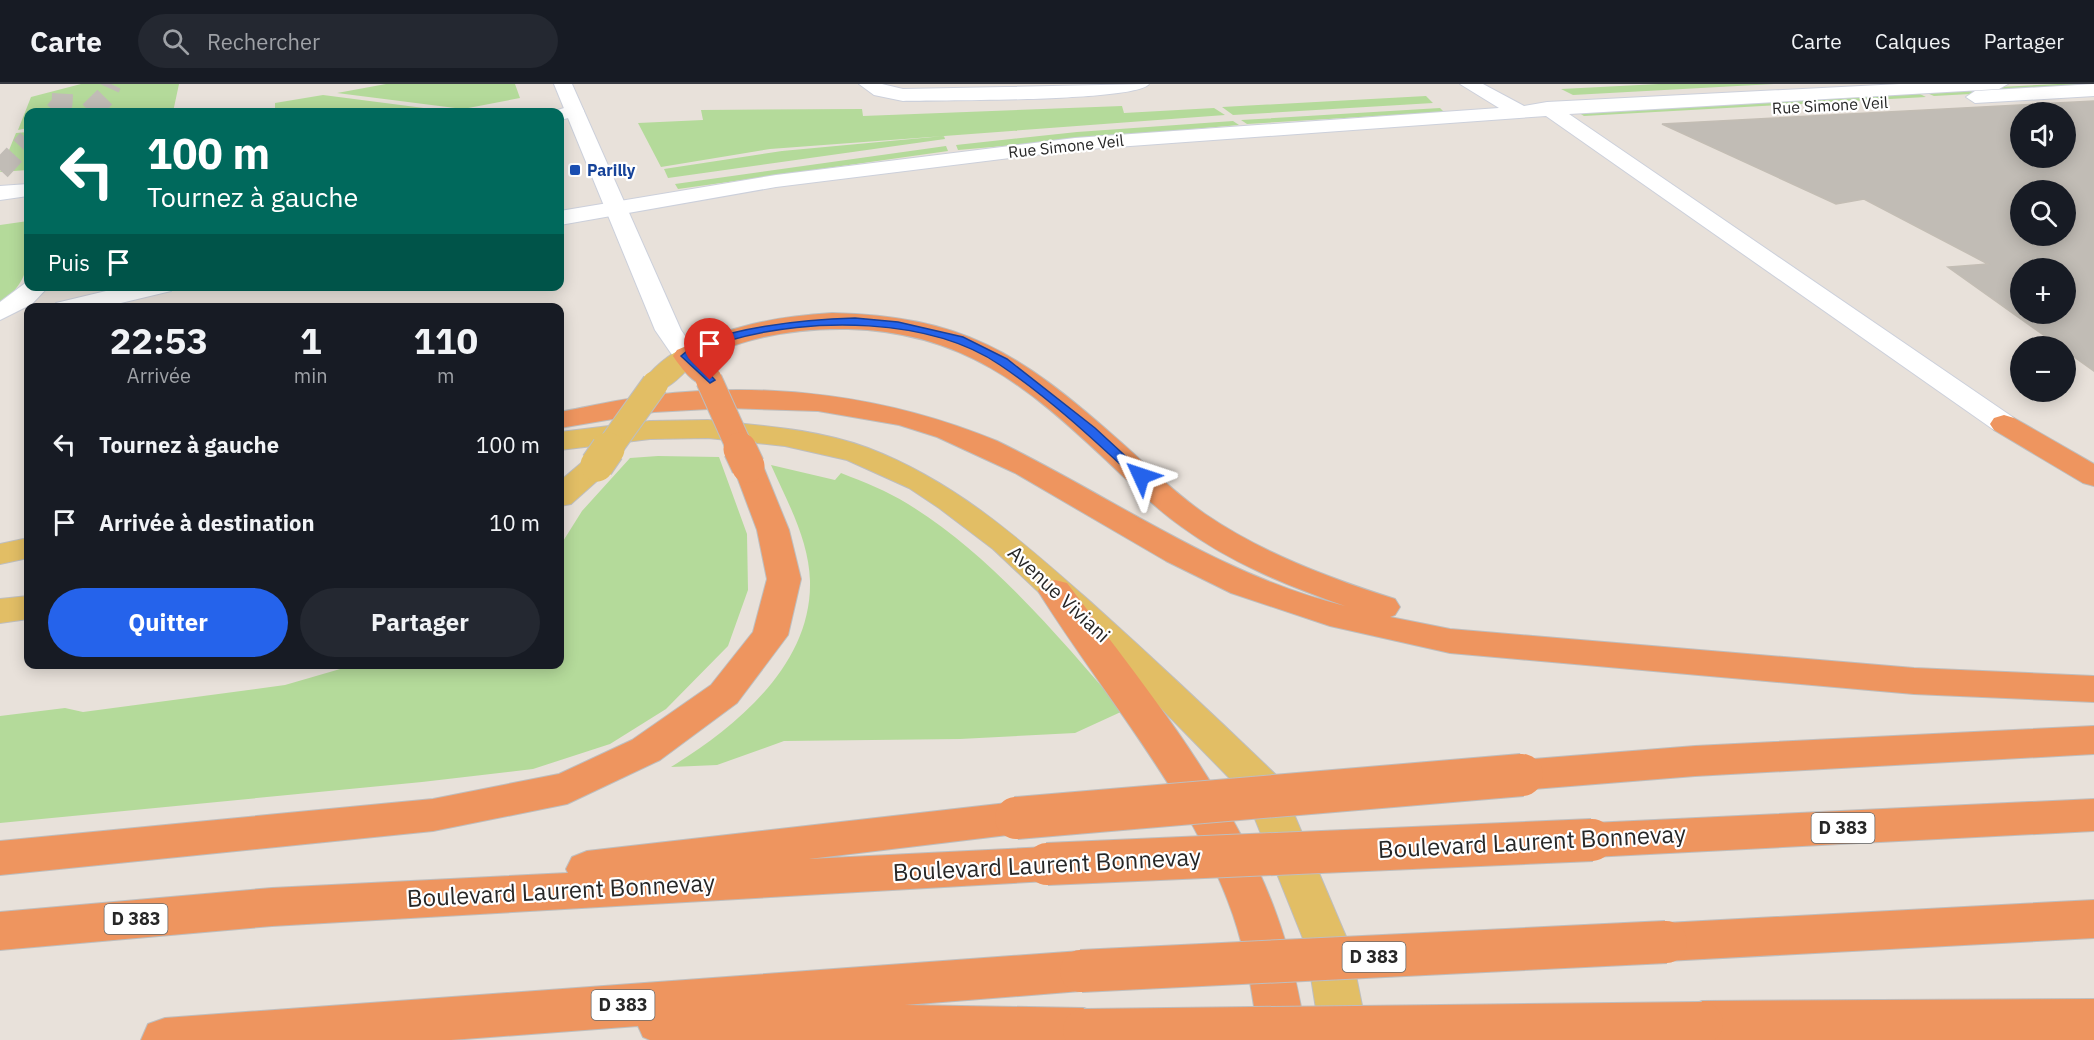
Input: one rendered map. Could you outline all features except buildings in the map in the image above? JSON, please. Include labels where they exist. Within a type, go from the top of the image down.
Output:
[{"type":"highway","points":[[0,858],[433,815],[567,789],[646,750],[724,694],[770,635],[784,579],[773,530],[748,466],[710,380],[686,356],[727,338],[816,322],[855,321],[898,325],[960,340],[1003,361],[1090,431],[1157,491],[1208,530],[1283,569],[1347,595],[1408,614],[1629,656]]},
{"type":"highway","points":[[564,419],[665,402],[762,399],[841,405],[908,418],[972,441],[1214,572],[1273,599],[1374,626],[1450,641],[1914,681],[2094,689]]},
{"type":"highway","points":[[2004,424],[2094,477]]},
{"type":"highway","points":[[1055,591],[1189,779],[1231,853],[1265,941],[1280,1005],[1283,1040]]},
{"type":"highway","points":[[272,907],[1016,818],[1695,761],[2094,740]]},
{"type":"highway","name":"Boulevard Laurent Bonnevay","points":[[0,931],[272,907],[1047,864],[2094,815]]},
{"type":"highway","name":"D 383","points":[[165,1040],[1082,971],[2094,919]]},
{"type":"highway","points":[[457,1018],[1084,1030],[2094,1021]]},
{"type":"main road","points":[[564,494],[597,465],[655,384],[686,356]]},
{"type":"main road","name":"Avenue Viviani","points":[[564,441],[650,430],[708,429],[747,431],[822,444],[856,454],[920,482],[950,501],[1004,542],[1167,692],[1262,786],[1328,946],[1345,1040]]},
{"type":"main road","points":[[0,554],[24,549]]},
{"type":"main road","points":[[0,612],[24,609]]},
{"type":"street","points":[[563,84],[567,113],[614,208],[668,330],[686,356]]},
{"type":"street","points":[[868,84],[880,92],[903,94],[1084,92],[1140,84]]},
{"type":"street","points":[[1468,84],[1521,112]]},
{"type":"street","points":[[1499,84],[1559,115],[1610,128],[2004,424]]},
{"type":"street","name":"Rue Simone Veil","points":[[564,217],[830,173],[1042,148],[1248,130],[1521,112],[1559,115],[1999,84]]},
{"type":"street","name":"Rue Simone Veil","points":[[1559,115],[1610,128],[2094,90]]},
{"type":"street","points":[[0,194],[24,191]]},
{"type":"street","points":[[0,312],[32,291]]},
{"type":"street","points":[[77,291],[85,293],[109,291]]},
{"type":"street","points":[[87,303],[139,291]]},
{"type":"street","points":[[0,321],[24,316]]},
{"type":"green space","points":[[81,84],[179,84],[174,108],[27,108],[31,97]]},
{"type":"green space","points":[[386,84],[515,84],[520,98],[468,108],[455,108],[337,93]]},
{"type":"green space","points":[[1659,84],[1774,84],[1573,95],[1561,89]]},
{"type":"green space","points":[[2094,84],[2094,87],[1934,96],[1922,91]]},
{"type":"green space","points":[[1916,92],[1926,97],[1584,116],[1576,111]]},
{"type":"green space","points":[[323,95],[424,108],[275,108],[275,103]]},
{"type":"green space","points":[[1426,96],[1433,103],[1233,115],[1222,107]]},
{"type":"green space","points":[[1122,106],[1124,113],[1214,108],[1225,115],[770,149],[661,167],[638,123],[703,120],[701,110],[862,109],[863,116]]},
{"type":"green space","points":[[1440,108],[1444,112],[1247,124],[1241,120]]},
{"type":"green space","points":[[24,115],[24,129],[18,130]]},
{"type":"green space","points":[[1233,121],[1239,125],[958,150],[956,145],[1077,132]]},
{"type":"green space","points":[[24,132],[24,170],[0,172],[16,133]]},
{"type":"green space","points":[[944,136],[945,139],[668,178],[664,169],[782,151]]},
{"type":"green space","points":[[946,146],[948,151],[678,189],[675,184]]},
{"type":"green space","points":[[24,222],[24,273],[11,295],[0,305],[0,225]]},
{"type":"green space","points":[[719,457],[747,534],[748,590],[728,646],[666,709],[610,744],[533,769],[0,823],[0,716],[65,708],[83,712],[285,685],[340,669],[564,669],[564,540],[582,511],[630,458]]},
{"type":"green space","points":[[771,465],[835,480],[841,473],[892,495],[939,525],[968,548],[1023,599],[1123,711],[1075,733],[960,739],[784,741],[717,765],[671,767],[696,751],[744,713],[766,690],[784,666],[798,640],[807,611],[809,566],[796,521]]},
{"type":"tunnel","points":[[58,108],[62,104],[63,84]]},
{"type":"tunnel","points":[[94,108],[105,97],[111,84]]},
{"type":"tunnel","points":[[0,170],[24,144]]},
{"type":"place","name":"Parilly","points":[[575,170]]},
{"type":"route","points":[[710,380],[686,356],[727,338],[816,322],[855,321],[898,325],[960,340],[1003,361],[1090,431],[1141,476]]}]
